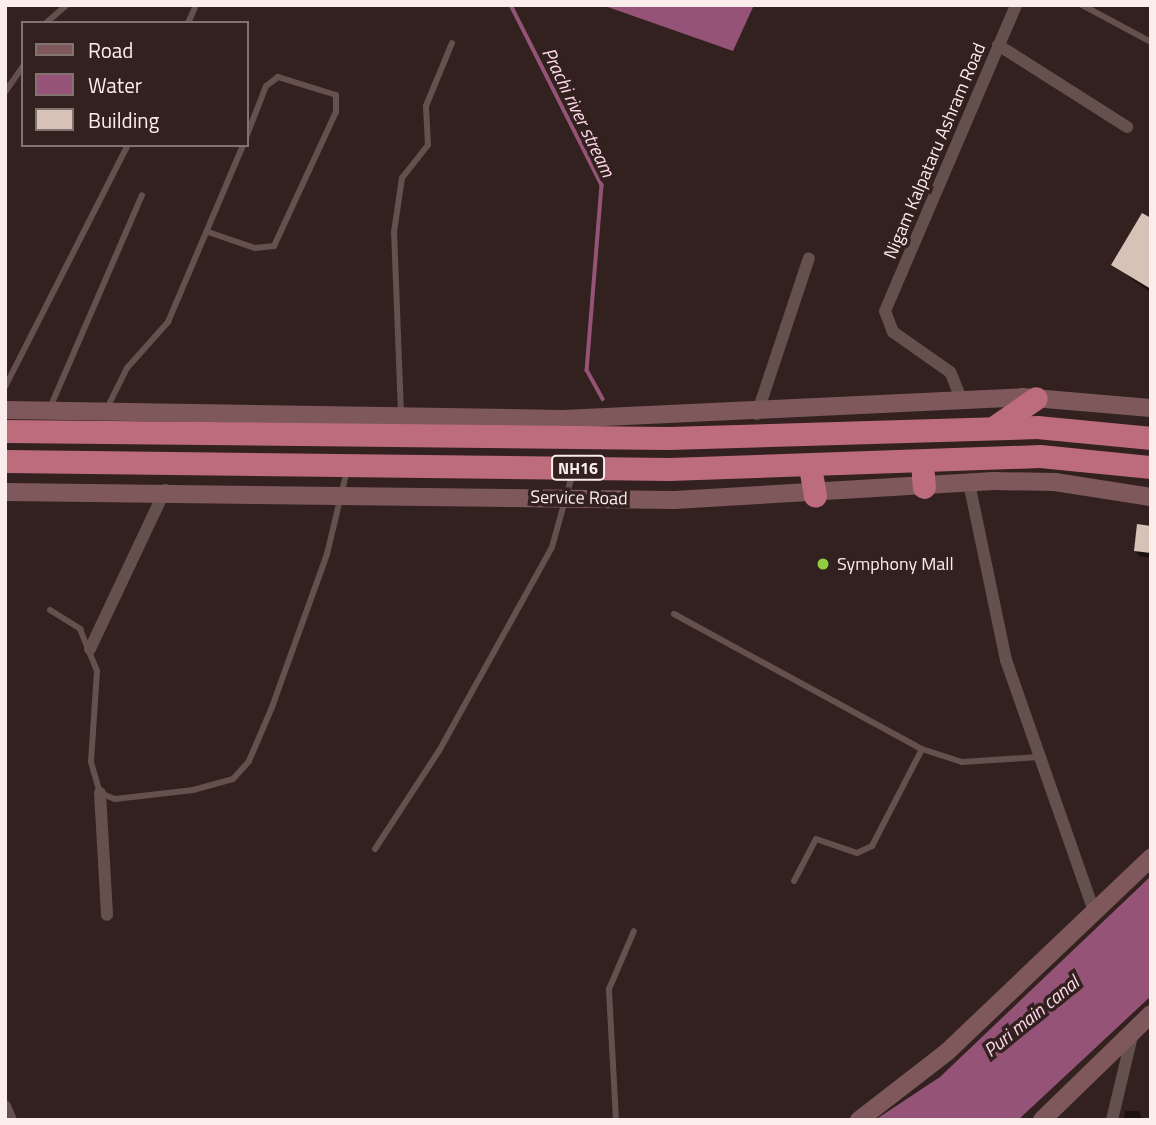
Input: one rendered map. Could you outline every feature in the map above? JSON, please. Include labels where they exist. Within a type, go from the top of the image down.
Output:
[{"type":"highway","points":[[993,428],[1036,398]]},
{"type":"highway","name":"NH16","points":[[5,431],[102,423],[787,437],[993,428],[1151,438]]},
{"type":"highway","name":"NH16","points":[[5,461],[574,468],[810,467],[1040,456],[1151,467]]},
{"type":"highway","points":[[922,461],[924,487]]},
{"type":"highway","points":[[810,467],[815,496]]},
{"type":"street","name":"Nigam Kalpataru Ashram Road","points":[[962,401],[950,372],[893,332],[885,311],[1016,5]]},
{"type":"street","points":[[998,45],[1127,127]]},
{"type":"street","points":[[757,414],[809,258]]},
{"type":"street","points":[[350,427],[402,419],[757,414],[1036,398],[1151,408]]},
{"type":"street","points":[[5,410],[48,412],[102,423]]},
{"type":"street","name":"Service Road","points":[[5,492],[165,490],[567,498],[815,496],[969,483],[1055,482],[1151,497]]},
{"type":"street","points":[[969,483],[997,624],[1039,757],[1094,911]]},
{"type":"street","points":[[90,649],[165,490]]},
{"type":"street","points":[[100,793],[107,915]]},
{"type":"street","points":[[859,1120],[947,1052],[1151,858]]},
{"type":"street","points":[[1042,1120],[1151,1014]]},
{"type":"street","points":[[1112,1120],[1134,1029]]},
{"type":"street","points":[[5,1106],[11,1120]]},
{"type":"lane","points":[[48,21],[67,5]]},
{"type":"lane","points":[[189,21],[196,5]]},
{"type":"lane","points":[[1082,5],[1151,42]]},
{"type":"lane","points":[[402,419],[394,232],[402,178],[428,145],[426,106],[452,43]]},
{"type":"lane","points":[[5,92],[21,69]]},
{"type":"lane","points":[[208,232],[256,248],[274,246],[335,112],[336,95],[278,77],[265,86],[248,132]]},
{"type":"lane","points":[[5,387],[127,147]]},
{"type":"lane","points":[[102,423],[127,368],[168,322],[242,147]]},
{"type":"lane","points":[[48,412],[142,195]]},
{"type":"lane","points":[[50,610],[80,629],[90,649],[99,680],[91,762],[100,793],[115,799],[216,787],[248,761],[344,493],[348,466]]},
{"type":"lane","points":[[375,849],[439,751],[552,547],[574,468]]},
{"type":"lane","points":[[674,614],[922,748],[962,762],[1039,757]]},
{"type":"lane","points":[[794,881],[816,838],[857,853],[872,846],[922,748]]},
{"type":"lane","points":[[616,1120],[609,989],[634,931]]},
{"type":"water","points":[[602,5],[754,5],[733,51]]},
{"type":"water","name":"Puri main canal","points":[[1151,876],[1151,996],[1018,1120],[875,1120],[940,1077]]},
{"type":"building","points":[[1142,213],[1151,218],[1151,289],[1111,265]]},
{"type":"building","points":[[1137,524],[1151,526],[1151,553],[1134,551]]},
{"type":"waterway","name":"Prachi river stream","points":[[511,5],[602,185],[587,370],[603,399]]},
{"type":"place","name":"Symphony Mall","points":[[823,564]]}]
